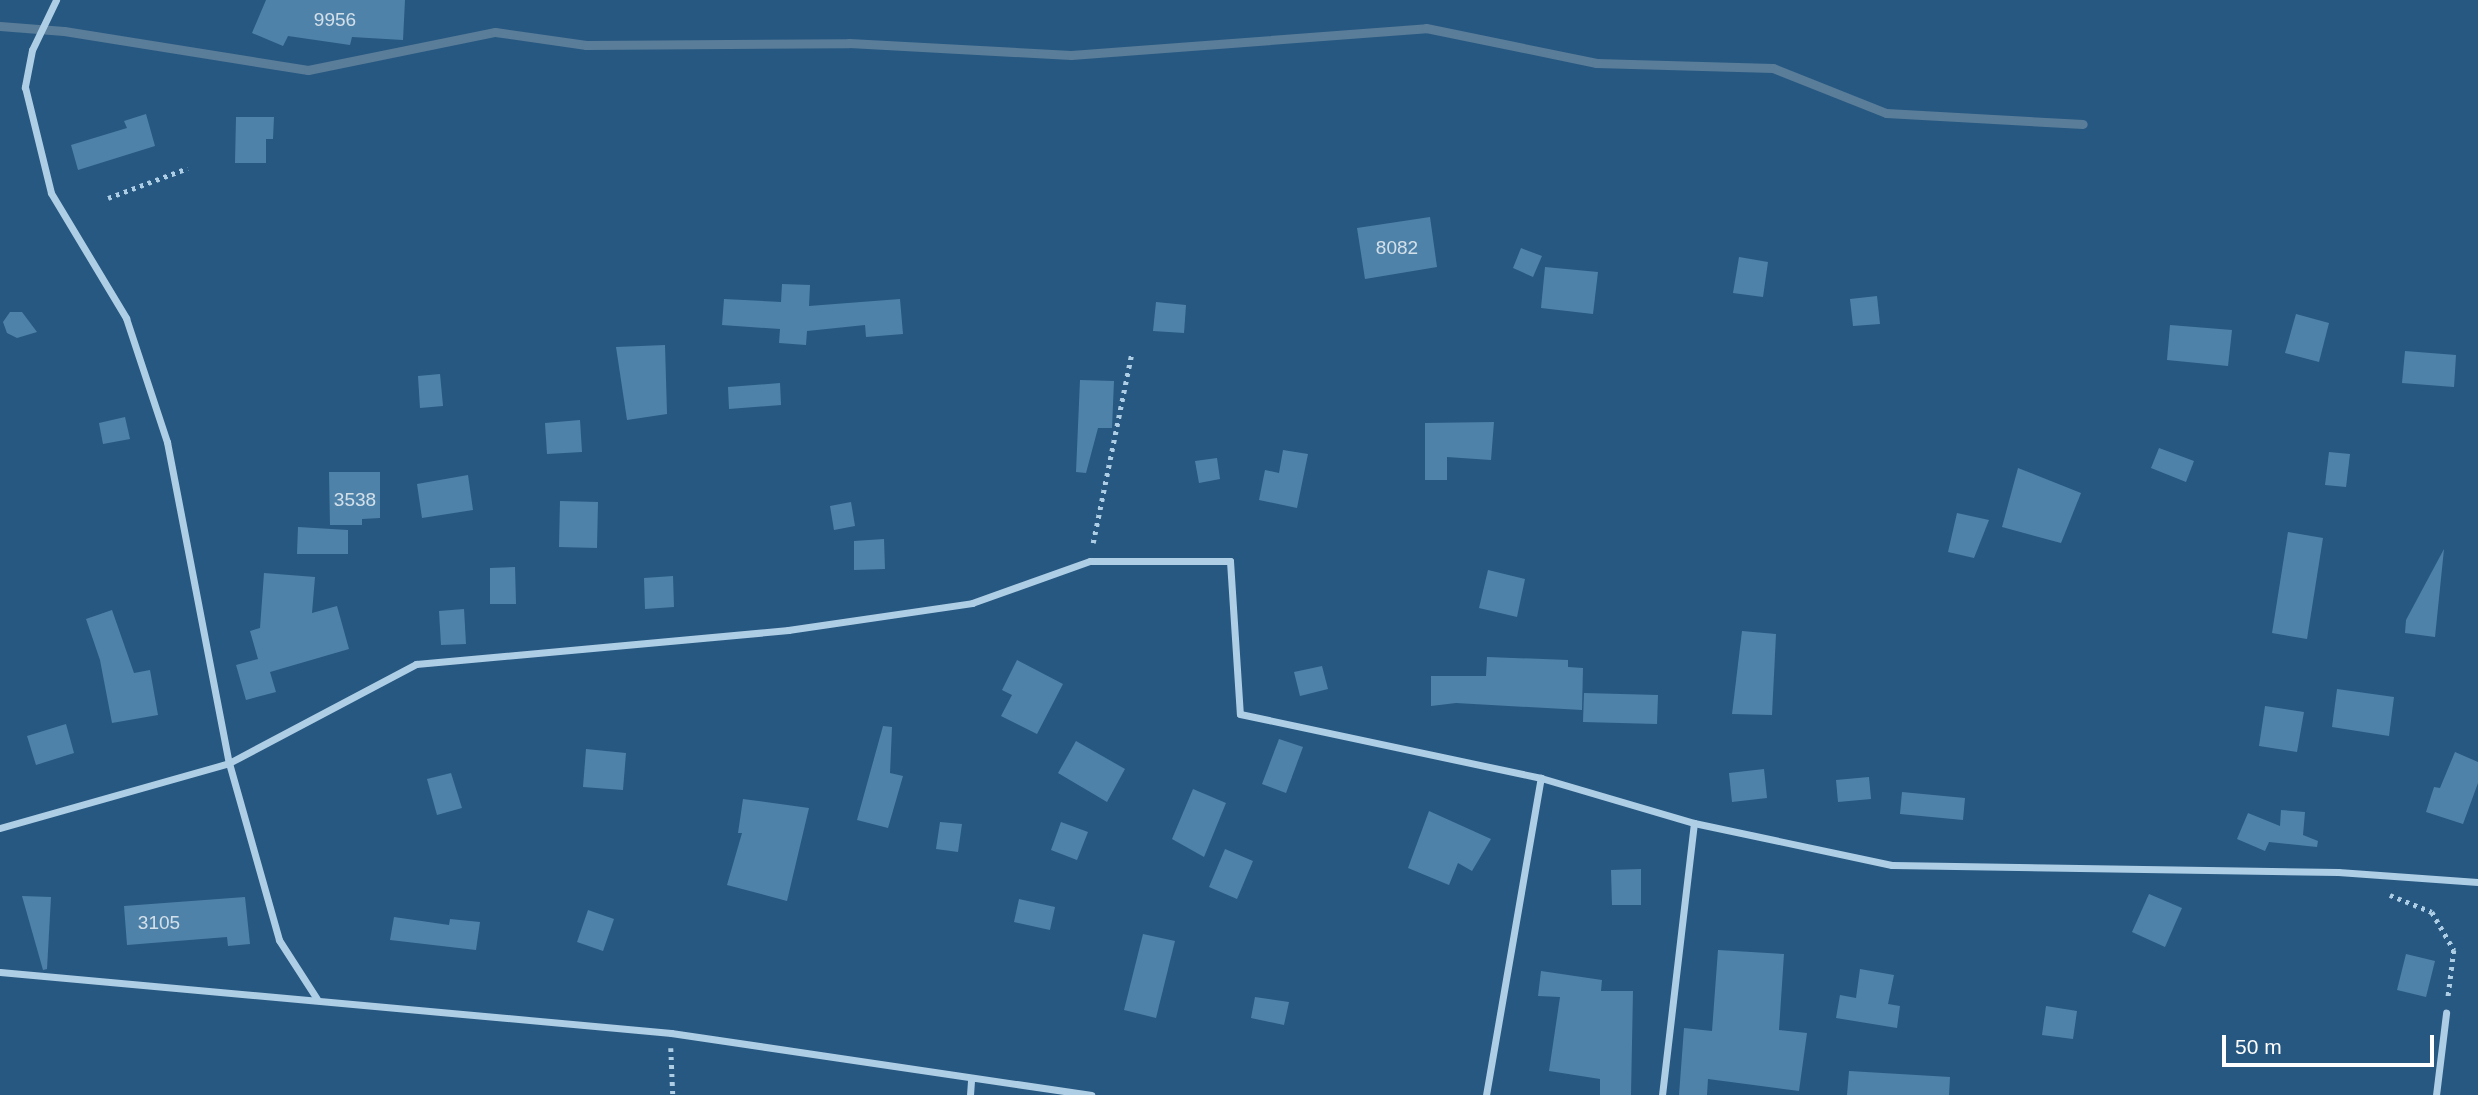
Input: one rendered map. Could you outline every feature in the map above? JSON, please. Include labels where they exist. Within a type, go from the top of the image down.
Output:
[{"type":"street","points":[[56,0],[32,50],[25,86],[51,193],[126,318],[167,442],[229,763],[279,940],[317,999]]},
{"type":"street","points":[[0,828],[229,763],[416,664],[788,630],[972,603],[1090,561],[1230,561],[1240,713],[1541,778],[1694,823],[1892,865],[2338,872],[2478,882]]},
{"type":"street","points":[[1486,1095],[1541,778]]},
{"type":"street","points":[[1662,1095],[1694,823]]},
{"type":"street","points":[[0,972],[671,1033],[971,1080],[1091,1095]]},
{"type":"street","points":[[2435,1095],[2446,1013]]},
{"type":"street","points":[[970,1095],[971,1080]]},
{"type":"path","points":[[108,198],[188,168]]},
{"type":"path","points":[[1090,561],[1132,352]]},
{"type":"path","points":[[2385,892],[2432,912],[2454,950],[2446,1013]]},
{"type":"path","points":[[671,1033],[673,1095]]},
{"type":"building","points":[[266,0],[405,0],[403,40],[352,37],[350,45],[288,36],[283,46],[252,33]]},
{"type":"building","points":[[146,114],[155,146],[78,170],[71,145],[127,128],[124,121]]},
{"type":"building","points":[[236,117],[274,117],[273,139],[266,139],[266,163],[235,163]]},
{"type":"building","points":[[1430,217],[1437,267],[1365,279],[1357,228]]},
{"type":"building","points":[[1521,248],[1542,256],[1533,277],[1513,268]]},
{"type":"building","points":[[1739,257],[1768,262],[1763,297],[1733,293]]},
{"type":"building","points":[[1545,267],[1598,272],[1593,314],[1541,308]]},
{"type":"building","points":[[782,284],[810,285],[809,306],[900,299],[903,334],[866,337],[865,325],[807,331],[806,345],[779,343],[780,329],[722,325],[724,299],[781,302]]},
{"type":"building","points":[[1877,296],[1880,324],[1853,326],[1850,299]]},
{"type":"building","points":[[1156,302],[1186,305],[1184,333],[1153,331]]},
{"type":"building","points":[[10,312],[22,312],[37,332],[17,338],[7,333],[3,322]]},
{"type":"building","points":[[2296,314],[2329,323],[2319,362],[2285,353]]},
{"type":"building","points":[[2170,325],[2232,330],[2228,366],[2167,360]]},
{"type":"building","points":[[665,345],[667,414],[627,420],[616,347]]},
{"type":"building","points":[[2405,351],[2456,355],[2454,387],[2402,383]]},
{"type":"building","points":[[440,374],[443,406],[420,408],[418,376]]},
{"type":"building","points":[[1080,380],[1114,381],[1112,428],[1098,428],[1086,473],[1076,472]]},
{"type":"building","points":[[780,383],[781,405],[729,409],[728,387]]},
{"type":"building","points":[[125,417],[130,439],[103,444],[99,423]]},
{"type":"building","points":[[580,420],[582,452],[547,454],[545,423]]},
{"type":"building","points":[[1494,422],[1491,460],[1447,457],[1447,480],[1425,480],[1425,423]]},
{"type":"building","points":[[2159,448],[2194,461],[2186,482],[2151,468]]},
{"type":"building","points":[[1283,450],[1308,454],[1297,508],[1259,500],[1265,470],[1279,473]]},
{"type":"building","points":[[2329,452],[2350,454],[2346,487],[2325,485]]},
{"type":"building","points":[[1217,458],[1220,479],[1199,483],[1195,461]]},
{"type":"building","points":[[2018,468],[2081,493],[2061,543],[2002,527]]},
{"type":"building","points":[[329,472],[380,472],[380,518],[362,519],[362,525],[330,525]]},
{"type":"building","points":[[468,475],[473,510],[422,518],[417,484]]},
{"type":"building","points":[[560,501],[598,502],[597,548],[559,547]]},
{"type":"building","points":[[851,502],[855,526],[834,530],[830,506]]},
{"type":"building","points":[[1957,513],[1989,520],[1974,558],[1948,552]]},
{"type":"building","points":[[298,527],[348,530],[348,554],[297,554]]},
{"type":"building","points":[[2288,532],[2323,538],[2307,639],[2272,633]]},
{"type":"building","points":[[884,539],[885,569],[854,570],[854,541]]},
{"type":"building","points":[[2444,549],[2435,637],[2405,633],[2406,620]]},
{"type":"building","points":[[515,567],[516,604],[490,604],[490,568]]},
{"type":"building","points":[[1488,570],[1525,579],[1517,617],[1479,608]]},
{"type":"building","points":[[264,573],[315,577],[312,613],[337,606],[349,649],[270,672],[276,692],[246,700],[236,665],[258,659],[250,631],[260,628]]},
{"type":"building","points":[[673,576],[674,607],[645,609],[644,578]]},
{"type":"building","points":[[464,609],[466,644],[441,645],[439,611]]},
{"type":"building","points":[[112,610],[134,673],[150,670],[158,715],[112,723],[100,660],[86,619]]},
{"type":"building","points":[[1742,631],[1776,634],[1772,715],[1732,714]]},
{"type":"building","points":[[1487,657],[1568,660],[1568,667],[1583,668],[1582,710],[1456,703],[1431,706],[1431,676],[1486,676]]},
{"type":"building","points":[[1017,660],[1063,684],[1037,734],[1001,716],[1012,695],[1002,690]]},
{"type":"building","points":[[1322,666],[1328,689],[1300,696],[1294,672]]},
{"type":"building","points":[[2337,689],[2394,697],[2389,736],[2332,727]]},
{"type":"building","points":[[1584,693],[1658,695],[1657,724],[1583,722]]},
{"type":"building","points":[[2265,706],[2304,712],[2297,752],[2259,746]]},
{"type":"building","points":[[66,724],[74,753],[36,765],[27,736]]},
{"type":"building","points":[[883,726],[892,727],[890,773],[903,776],[888,828],[857,820]]},
{"type":"building","points":[[1279,739],[1303,747],[1286,793],[1262,784]]},
{"type":"building","points":[[1076,741],[1125,769],[1107,802],[1058,773]]},
{"type":"building","points":[[586,749],[626,753],[623,790],[583,787]]},
{"type":"building","points":[[2455,752],[2478,762],[2478,783],[2463,824],[2426,812],[2434,787],[2440,788]]},
{"type":"building","points":[[1764,769],[1767,798],[1732,802],[1729,773]]},
{"type":"building","points":[[451,773],[462,808],[437,815],[427,779]]},
{"type":"building","points":[[1869,777],[1871,799],[1838,802],[1836,780]]},
{"type":"building","points":[[1193,789],[1226,803],[1204,857],[1172,839]]},
{"type":"building","points":[[1902,792],[1965,798],[1963,820],[1900,814]]},
{"type":"building","points":[[743,799],[809,808],[787,901],[727,885],[742,833],[738,833]]},
{"type":"building","points":[[2281,810],[2305,812],[2303,835],[2318,841],[2317,847],[2269,842],[2265,851],[2237,839],[2248,813],[2280,826]]},
{"type":"building","points":[[1429,811],[1491,839],[1472,871],[1458,863],[1449,885],[1408,868]]},
{"type":"building","points":[[940,822],[962,824],[958,852],[936,849]]},
{"type":"building","points":[[1061,822],[1088,832],[1077,860],[1051,850]]},
{"type":"building","points":[[1225,849],[1253,861],[1237,899],[1209,887]]},
{"type":"building","points":[[1641,869],[1641,905],[1612,905],[1611,870]]},
{"type":"building","points":[[2149,894],[2182,908],[2165,947],[2132,932]]},
{"type":"building","points":[[22,896],[51,897],[47,969],[43,970]]},
{"type":"building","points":[[245,897],[250,944],[228,946],[227,937],[127,945],[124,906]]},
{"type":"building","points":[[1019,899],[1055,907],[1050,930],[1014,922]]},
{"type":"building","points":[[588,910],[614,919],[603,951],[577,942]]},
{"type":"building","points":[[394,917],[449,925],[450,919],[480,922],[476,950],[390,940]]},
{"type":"building","points":[[1143,934],[1175,941],[1156,1018],[1124,1010]]},
{"type":"building","points":[[1718,950],[1784,954],[1779,1030],[1807,1033],[1799,1091],[1708,1079],[1707,1095],[1679,1095],[1684,1028],[1712,1031]]},
{"type":"building","points":[[2406,954],[2435,961],[2426,997],[2397,990]]},
{"type":"building","points":[[1860,969],[1894,975],[1888,1004],[1900,1006],[1897,1028],[1836,1018],[1840,995],[1856,998]]},
{"type":"building","points":[[1541,971],[1602,980],[1601,991],[1633,991],[1631,1095],[1600,1095],[1600,1079],[1549,1071],[1560,997],[1538,996]]},
{"type":"building","points":[[1255,997],[1289,1002],[1284,1025],[1251,1018]]},
{"type":"building","points":[[2046,1006],[2077,1011],[2073,1039],[2042,1035]]},
{"type":"building","points":[[1849,1071],[1950,1077],[1949,1095],[1847,1095]]},
{"type":"waterway","points":[[0,26],[64,31],[308,70],[495,32],[586,45],[849,43],[1071,55],[1426,28],[1596,63],[1773,68],[1886,113],[2083,124]]}]
